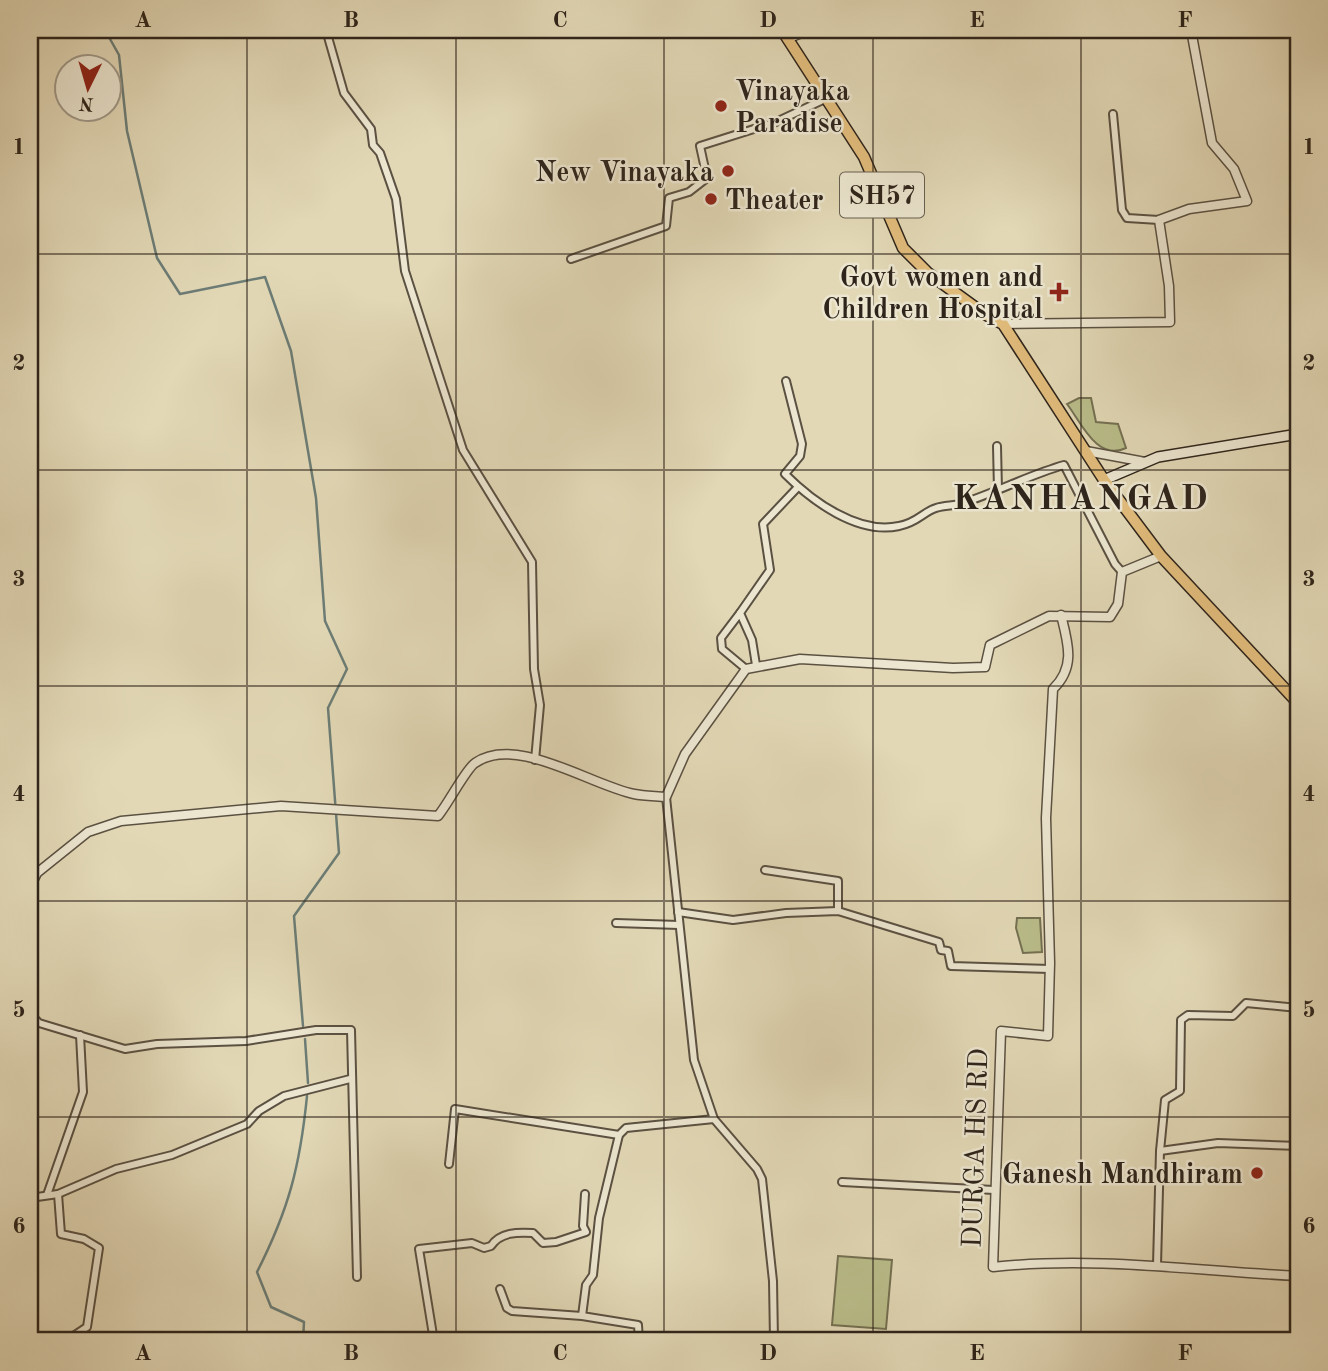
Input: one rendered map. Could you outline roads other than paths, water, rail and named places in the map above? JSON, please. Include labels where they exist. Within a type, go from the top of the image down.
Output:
[{"type":"main road","name":"SH57","points":[[784,33],[864,157],[903,248],[928,273],[983,313],[1003,324],[1104,480],[1161,556],[1298,703]]},
{"type":"main road","points":[[1104,480],[1158,457],[1298,434]]},
{"type":"street","points":[[326,30],[344,93],[371,129],[373,145],[380,153],[396,199],[405,271],[463,450],[532,562],[534,669],[540,705],[535,760]]},
{"type":"street","points":[[784,33],[808,30]]},
{"type":"street","points":[[1113,114],[1122,210],[1127,218],[1159,220],[1189,209],[1247,201],[1234,169],[1212,143],[1191,30]]},
{"type":"street","points":[[571,259],[666,226],[669,198],[689,192],[708,178],[700,146],[776,122],[825,99]]},
{"type":"street","points":[[1003,324],[1138,325],[1170,322],[1169,286],[1159,220]]},
{"type":"street","points":[[774,1341],[773,1281],[762,1179],[757,1169],[714,1119],[694,1060],[666,797],[685,754],[746,668],[800,659],[953,668],[985,667],[990,645],[1049,616],[1110,617],[1118,604],[1122,572],[1064,465],[961,504],[934,508],[918,521],[895,527],[857,523],[798,487],[785,474],[800,456],[802,444],[786,381]]},
{"type":"street","points":[[997,446],[998,490]]},
{"type":"street","points":[[1086,451],[1146,462]]},
{"type":"street","points":[[746,668],[722,649],[721,638],[770,570],[763,524],[798,487]]},
{"type":"street","points":[[1122,572],[1161,556]]},
{"type":"street","points":[[740,613],[752,640],[756,665]]},
{"type":"street","name":"DURGA HS RD","points":[[1061,615],[1070,664],[1062,680],[1052,689],[1046,818],[1050,969],[1048,1036],[1001,1031],[993,1267],[1074,1261],[1298,1276]]},
{"type":"street","points":[[30,887],[37,873],[88,832],[121,821],[281,806],[438,816],[454,797],[472,765],[490,754],[512,754],[634,794],[666,797]]},
{"type":"street","points":[[765,870],[838,881],[838,911]]},
{"type":"street","points":[[678,912],[733,920],[786,913],[838,911],[939,942],[941,950],[948,951],[951,966],[1050,969]]},
{"type":"street","points":[[616,923],[680,925]]},
{"type":"street","points":[[1157,1265],[1160,1151],[1165,1100],[1180,1091],[1180,1026],[1183,1016],[1233,1016],[1246,1003],[1298,1007]]},
{"type":"street","points":[[30,1014],[40,1023],[125,1049],[157,1044],[246,1041],[316,1030],[351,1030],[350,1079],[357,1277]]},
{"type":"street","points":[[47,1195],[60,1167],[69,1125],[83,1092],[80,1035]]},
{"type":"street","points":[[30,1198],[58,1194],[116,1169],[172,1155],[247,1124],[259,1111],[284,1096],[350,1079]]},
{"type":"street","points":[[449,1164],[455,1109],[619,1135]]},
{"type":"street","points":[[582,1315],[586,1285],[593,1275],[599,1218],[619,1135],[626,1128],[714,1119]]},
{"type":"street","points":[[1160,1151],[1218,1143],[1298,1146]]},
{"type":"street","points":[[842,1182],[994,1191]]},
{"type":"street","points":[[58,1194],[61,1234],[84,1240],[99,1248],[86,1327],[66,1341]]},
{"type":"street","points":[[434,1341],[419,1250],[472,1243],[484,1248],[491,1246],[496,1239],[519,1232],[533,1233],[543,1243],[586,1232],[583,1226],[585,1194]]},
{"type":"street","points":[[500,1289],[507,1308],[512,1311],[582,1315],[638,1325],[639,1341]]},
{"type":"waterway","points":[[105,30],[119,55],[127,131],[157,258],[180,294],[265,277],[291,351],[316,498],[325,621],[347,669],[328,708],[339,853],[294,916],[303,1026]]},
{"type":"waterway","points":[[305,1039],[308,1083]]},
{"type":"waterway","points":[[303,1341],[304,1322],[271,1307],[257,1272],[285,1207],[297,1166],[307,1096]]},
{"type":"place","name":"Vinayaka Paradise","points":[[721,106]]},
{"type":"place","name":"New Vinayaka","points":[[728,171]]},
{"type":"place","name":"Theater","points":[[711,199]]},
{"type":"place","name":"Govt women and Children Hospital","points":[[1059,292]]},
{"type":"place","name":"Ganesh Mandhiram","points":[[1257,1173]]},
{"type":"district","name":"KANHANGAD","points":[[1081,497]]}]
